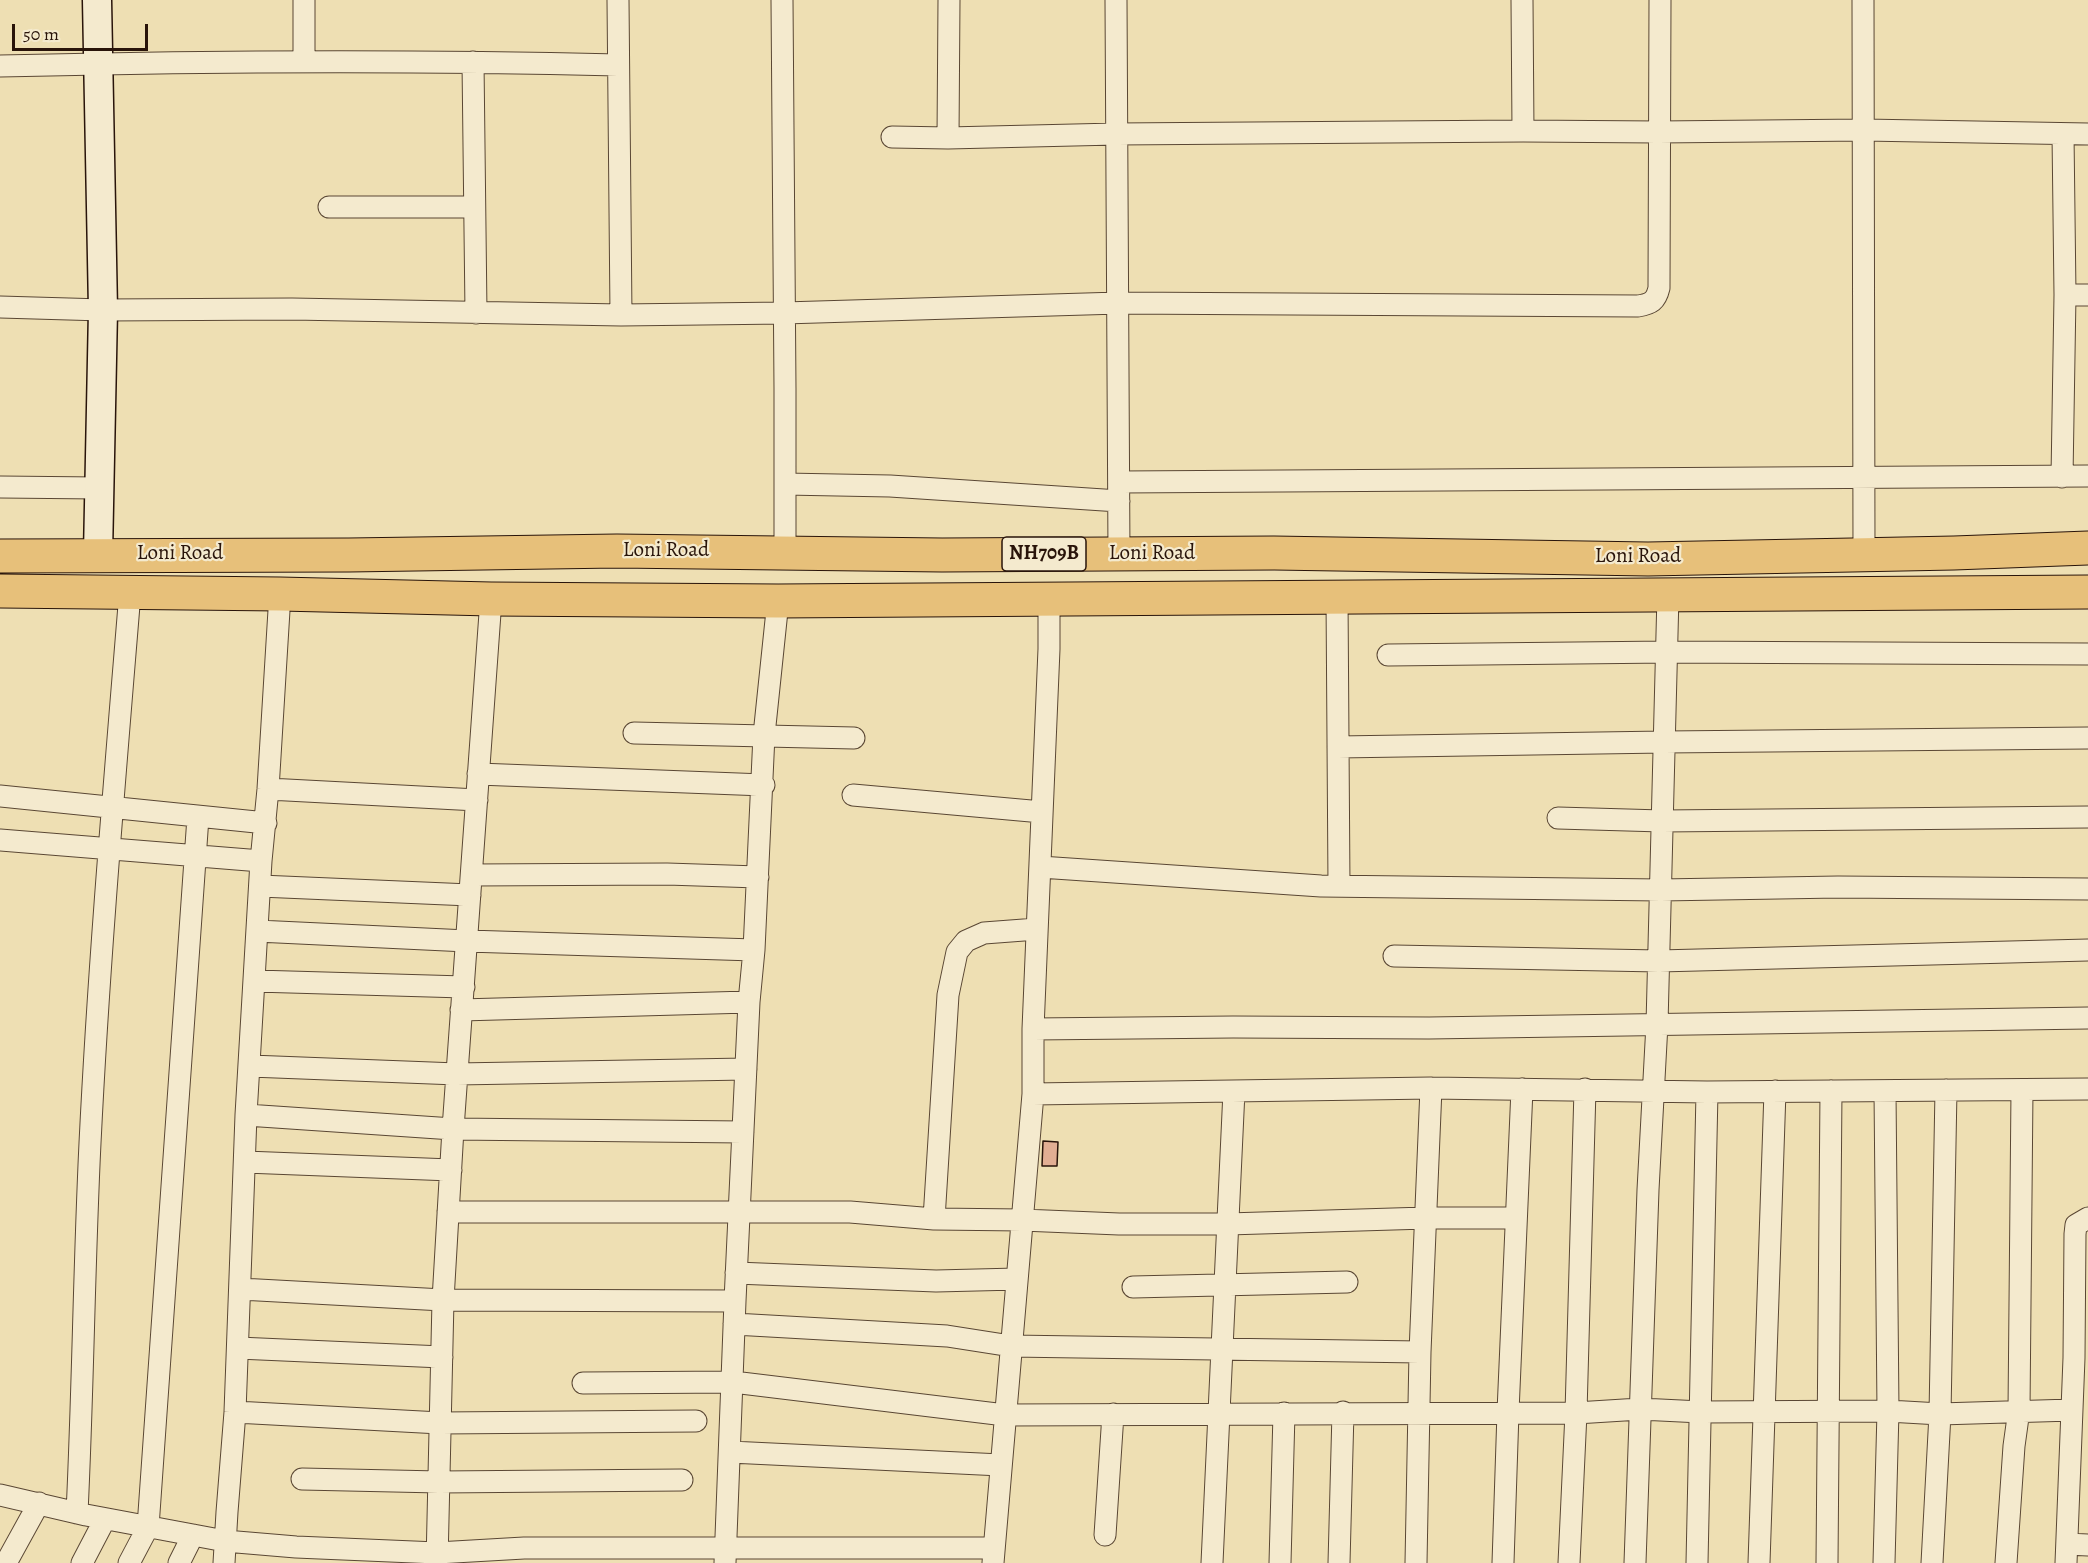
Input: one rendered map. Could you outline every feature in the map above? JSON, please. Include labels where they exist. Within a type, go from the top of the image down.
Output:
[{"type":"highway","name":"Loni Road","points":[[0,555],[1274,553],[1648,559],[2088,548]]},
{"type":"highway","name":"Loni Road","points":[[0,591],[778,601],[1049,601],[2088,592]]},
{"type":"street","points":[[97,0],[103,310],[98,554]]},
{"type":"street","points":[[304,0],[304,62]]},
{"type":"street","points":[[618,0],[621,315]]},
{"type":"street","points":[[782,0],[785,552]]},
{"type":"street","points":[[948,138],[949,0]]},
{"type":"street","points":[[1116,0],[1119,554]]},
{"type":"street","points":[[1522,0],[1523,131]]},
{"type":"street","points":[[0,307],[621,315],[784,314],[1119,303],[1638,306],[1649,304],[1656,298],[1659,288],[1660,0]]},
{"type":"street","points":[[1863,0],[1864,554]]},
{"type":"street","points":[[0,66],[304,62],[618,65]]},
{"type":"street","points":[[473,62],[476,313]]},
{"type":"street","points":[[892,137],[1864,130],[2088,134]]},
{"type":"street","points":[[2062,134],[2065,295],[2062,477]]},
{"type":"street","points":[[329,207],[474,207]]},
{"type":"street","points":[[2065,295],[2088,295]]},
{"type":"street","points":[[785,484],[1120,492],[1865,477],[2088,476]]},
{"type":"street","points":[[0,487],[99,488]]},
{"type":"street","points":[[77,1513],[90,1144],[108,849],[130,593]]},
{"type":"street","points":[[225,1563],[238,1348],[246,1115],[280,594]]},
{"type":"street","points":[[1635,1563],[1648,1190],[1657,1024],[1668,595]]},
{"type":"street","points":[[1337,597],[1339,886]]},
{"type":"street","points":[[437,1558],[443,1300],[461,1010],[491,599]]},
{"type":"street","points":[[725,1555],[749,1002],[764,785],[764,735],[778,601]]},
{"type":"street","points":[[0,1495],[105,1519],[296,1555],[437,1558],[524,1548],[725,1555],[994,1555],[1033,1094],[1033,1029],[1049,601]]},
{"type":"street","points":[[1388,655],[1668,652],[2088,654]]},
{"type":"street","points":[[634,733],[854,738]]},
{"type":"street","points":[[1338,747],[2088,738]]},
{"type":"street","points":[[478,774],[764,785]]},
{"type":"street","points":[[268,789],[477,800]]},
{"type":"street","points":[[853,795],[1042,812]]},
{"type":"street","points":[[0,796],[266,824]]},
{"type":"street","points":[[129,1563],[148,1527],[198,817]]},
{"type":"street","points":[[1558,818],[1662,821],[2088,817]]},
{"type":"street","points":[[0,840],[261,861]]},
{"type":"street","points":[[1040,867],[1339,886],[1661,890],[1838,887],[2088,889]]},
{"type":"street","points":[[260,886],[471,885],[667,874],[758,877]]},
{"type":"street","points":[[934,1219],[948,995],[957,951],[966,941],[984,933],[1037,929]]},
{"type":"street","points":[[257,931],[466,941],[754,950]]},
{"type":"street","points":[[1394,956],[1659,961],[2088,950]]},
{"type":"street","points":[[255,981],[464,987]]},
{"type":"street","points":[[461,1010],[749,1002]]},
{"type":"street","points":[[1033,1029],[1429,1028],[2088,1018]]},
{"type":"street","points":[[250,1066],[457,1074],[746,1069]]},
{"type":"street","points":[[1033,1094],[1431,1088],[1707,1092],[2088,1089]]},
{"type":"street","points":[[1416,1563],[1420,1352],[1431,1088]]},
{"type":"street","points":[[1503,1563],[1522,1089]]},
{"type":"street","points":[[1569,1563],[1576,1413],[1585,1089]]},
{"type":"street","points":[[1932,1563],[1940,1414],[1946,1090]]},
{"type":"street","points":[[2006,1563],[2014,1446],[2019,1410],[2022,1090]]},
{"type":"street","points":[[1212,1563],[1234,1091]]},
{"type":"street","points":[[1759,1563],[1775,1091]]},
{"type":"street","points":[[1827,1563],[1831,1091]]},
{"type":"street","points":[[1884,1563],[1888,1411],[1885,1091]]},
{"type":"street","points":[[1696,1563],[1707,1092]]},
{"type":"street","points":[[246,1115],[453,1129],[743,1132]]},
{"type":"street","points":[[245,1161],[451,1170]]},
{"type":"street","points":[[448,1212],[850,1212],[934,1219],[1119,1224],[1516,1218]]},
{"type":"street","points":[[2074,1551],[2078,1500],[2077,1401],[2081,1340],[2081,1277],[2076,1225],[2088,1218]]},
{"type":"street","points":[[736,1273],[936,1281],[1017,1279]]},
{"type":"street","points":[[1133,1287],[1347,1282]]},
{"type":"street","points":[[240,1289],[443,1300],[735,1300]]},
{"type":"street","points":[[734,1324],[946,1336],[1011,1346],[1420,1352]]},
{"type":"street","points":[[238,1348],[442,1357]]},
{"type":"street","points":[[583,1383],[733,1383],[1005,1415],[1343,1412],[1576,1413],[1640,1409],[1701,1412],[1888,1411],[1940,1414],[2019,1410],[2077,1401]]},
{"type":"street","points":[[235,1412],[440,1423],[696,1421]]},
{"type":"street","points":[[1339,1563],[1343,1412]]},
{"type":"street","points":[[1280,1563],[1284,1413]]},
{"type":"street","points":[[1105,1536],[1113,1414]]},
{"type":"street","points":[[730,1452],[1001,1465]]},
{"type":"street","points":[[302,1479],[439,1482],[682,1480]]},
{"type":"street","points":[[6,1563],[39,1503]]},
{"type":"street","points":[[82,1563],[105,1519]]},
{"type":"street","points":[[179,1563],[193,1535]]},
{"type":"building","points":[[1043,1141],[1058,1142],[1057,1166],[1042,1166]]}]
